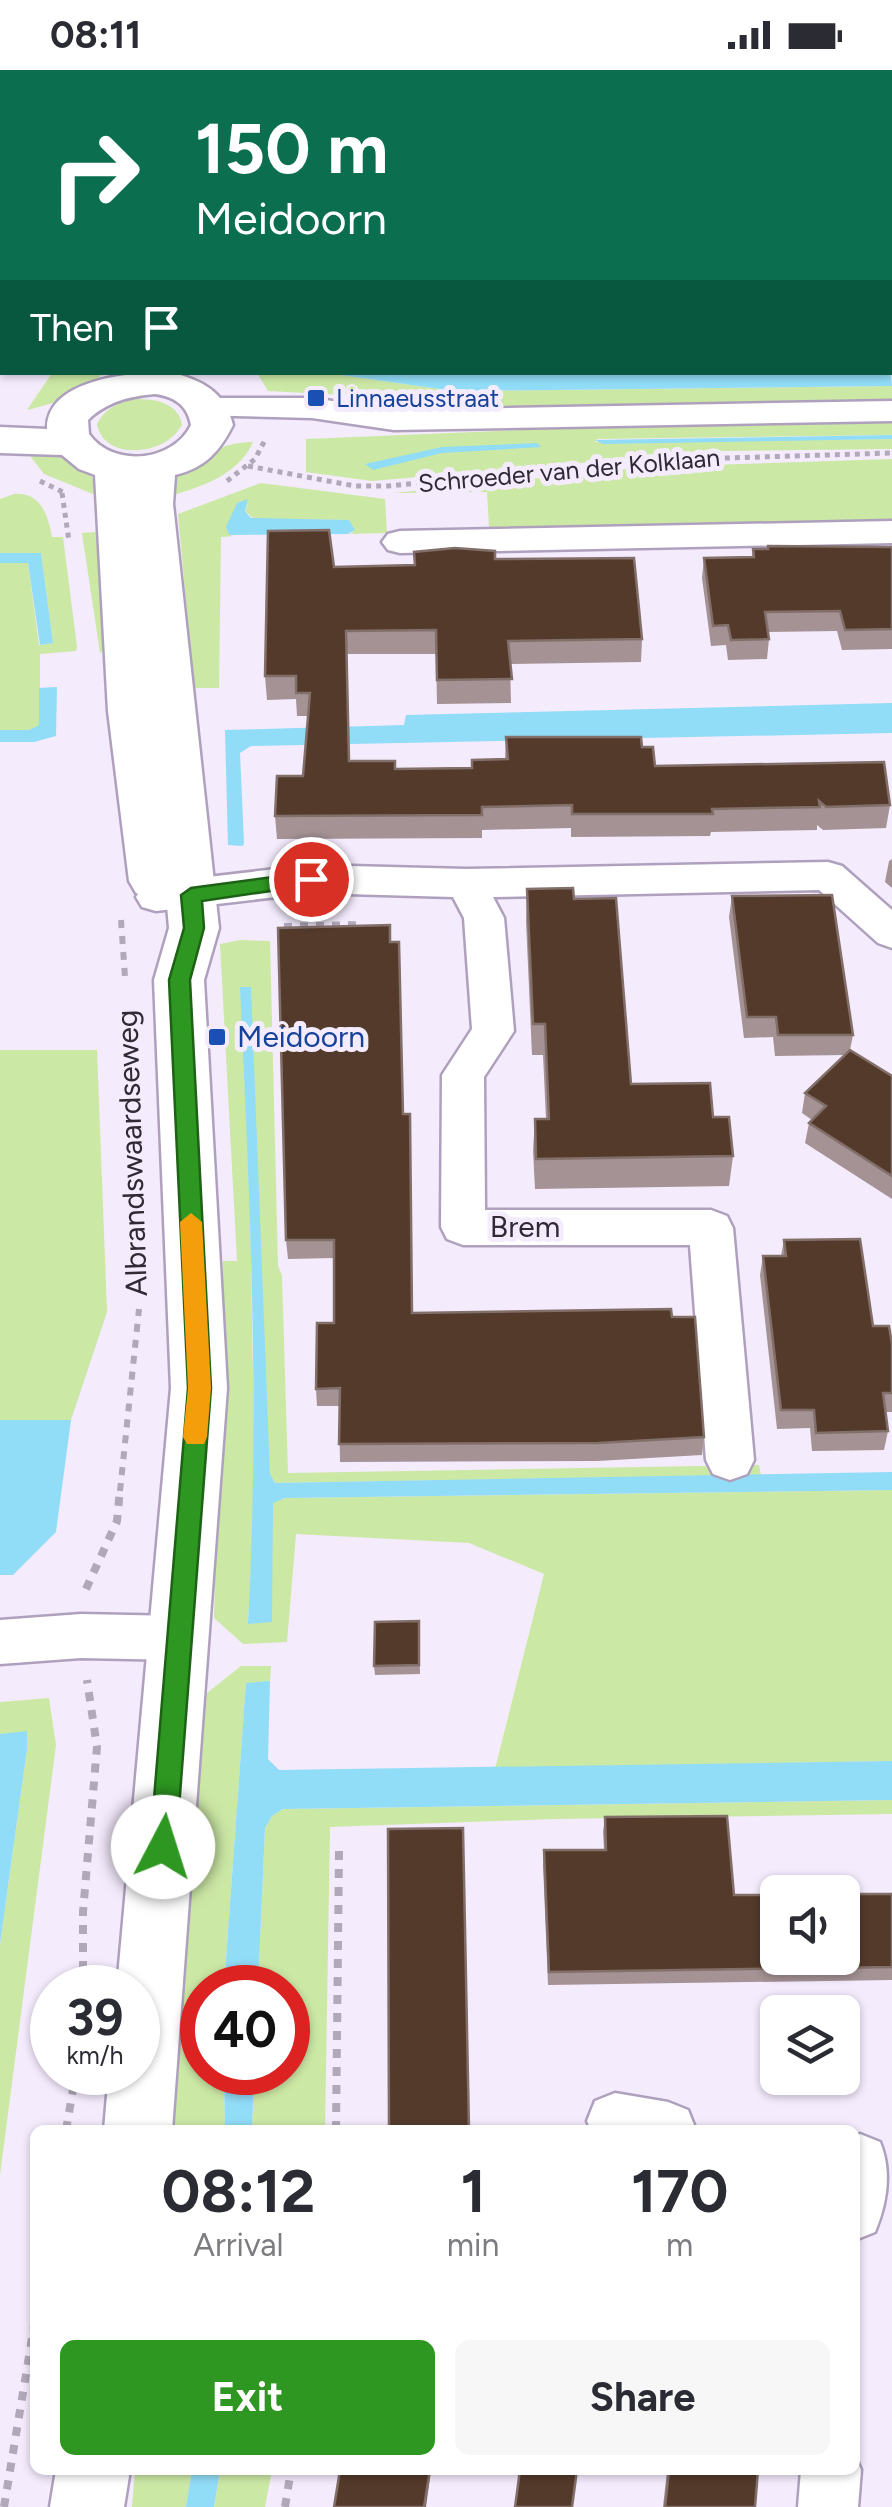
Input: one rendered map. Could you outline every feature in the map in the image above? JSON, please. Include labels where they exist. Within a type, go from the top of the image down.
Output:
[{"type":"street","points":[[164,378],[191,392],[208,422],[188,456],[136,466],[90,458],[73,429],[89,397],[117,379],[164,378]]},
{"type":"street","name":"Schroeder van der Kolklaan","points":[[208,422],[308,432],[394,420],[892,411]]},
{"type":"street","points":[[0,418],[73,429]]},
{"type":"street","points":[[0,440],[73,429]]},
{"type":"street","name":"Albrandswaardseweg","points":[[136,466],[131,711],[156,900],[158,928],[152,984],[199,1388],[138,2125]]},
{"type":"street","points":[[400,542],[892,532]]},
{"type":"street","points":[[156,900],[311,879],[466,883],[828,876],[892,933]]},
{"type":"street","name":"Brem","points":[[466,883],[484,918],[493,1030],[463,1074],[463,1227],[711,1228],[730,1460]]},
{"type":"street","points":[[0,1642],[81,1636],[180,1638]]},
{"type":"street","points":[[87,2507],[92,2475]]},
{"type":"street","points":[[828,2507],[831,2475]]},
{"type":"path","name":"Schroeder van der Kolklaan","points":[[248,466],[355,486],[388,486],[679,459],[892,453]]},
{"type":"path","points":[[62,492],[70,550]]},
{"type":"path","name":"Albrandswaardseweg","points":[[152,984],[156,900]]},
{"type":"path","name":"Albrandswaardseweg","points":[[84,1965],[83,1912],[97,1747],[81,1636],[84,1592],[116,1521],[139,1307]]},
{"type":"path","points":[[336,2125],[338,1850]]},
{"type":"path","points":[[67,2125],[72,2095]]},
{"type":"path","points":[[4,2507],[30,2350]]},
{"type":"path","points":[[285,2507],[290,2475]]},
{"type":"green space","points":[[51,375],[101,375],[68,397],[27,410]]},
{"type":"green space","points":[[258,375],[341,375],[454,391],[892,386],[892,402],[403,407],[402,398],[268,391]]},
{"type":"green space","points":[[135,399],[170,406],[182,424],[164,443],[151,448],[137,450],[111,445],[97,424],[113,407]]},
{"type":"green space","points":[[892,421],[892,435],[595,442],[892,439],[892,449],[722,451],[372,481],[306,472],[306,439],[663,424]]},
{"type":"green space","points":[[253,442],[247,454],[228,472],[203,485],[164,497],[179,475],[201,458],[226,446]]},
{"type":"green space","points":[[24,448],[68,457],[100,484],[98,496],[44,474]]},
{"type":"green space","points":[[892,459],[892,523],[494,529],[489,526],[487,492],[393,493],[647,467]]},
{"type":"green space","points":[[261,483],[385,499],[387,533],[348,534],[353,533],[349,520],[254,519],[245,511],[249,502],[229,535],[235,536],[221,537],[219,688],[194,688],[178,514]]},
{"type":"green space","points":[[14,494],[36,501],[45,513],[52,537],[63,537],[77,647],[76,651],[40,654],[40,725],[29,730],[0,730],[0,563],[28,563],[39,645],[53,643],[41,554],[0,553],[0,499]]},
{"type":"green space","points":[[107,531],[113,644],[100,653],[82,533]]},
{"type":"green space","points":[[270,941],[288,1473],[759,1465],[761,1475],[275,1483],[270,1474],[250,1201],[255,1494],[248,1623],[273,1502],[286,1498],[892,1490],[892,1761],[495,1769],[544,1574],[469,1543],[296,1534],[287,1642],[243,1644],[214,1618],[223,1261],[237,1261],[220,944]]},
{"type":"green space","points":[[0,1050],[97,1050],[107,1312],[71,1420],[0,1420]]},
{"type":"green space","points":[[241,1666],[271,1666],[270,1681],[246,1684],[226,1965],[183,1965],[207,1693]]},
{"type":"green space","points":[[49,1698],[56,1745],[0,2175],[0,1944],[27,1749],[26,1732],[0,1734],[0,1702]]},
{"type":"green space","points":[[892,1800],[892,1814],[330,1827],[325,2125],[252,2125],[253,2095],[310,2095],[310,1965],[259,1965],[265,1828],[272,1816],[283,1809]]},
{"type":"green space","points":[[180,2004],[180,2095],[224,2095],[225,2125],[169,2125]]},
{"type":"green space","points":[[135,2475],[191,2475],[186,2507],[132,2507]]},
{"type":"green space","points":[[219,2475],[271,2475],[265,2507],[214,2507]]},
{"type":"water","points":[[341,375],[891,375],[892,386],[454,391]]},
{"type":"water","points":[[892,435],[892,439],[603,444],[595,440]]},
{"type":"water","points":[[537,443],[541,447],[442,453],[373,470],[365,464],[442,447]]},
{"type":"water","points":[[248,499],[245,511],[251,518],[349,520],[355,530],[348,534],[229,535],[226,527],[237,503]]},
{"type":"water","points":[[0,553],[41,553],[53,643],[40,645],[28,563],[0,563]]},
{"type":"water","points":[[57,687],[56,736],[34,742],[0,742],[0,730],[29,730],[39,725],[39,688]]},
{"type":"water","points":[[892,703],[892,733],[251,746],[240,753],[244,843],[228,845],[225,730],[404,725],[406,715]]},
{"type":"water","points":[[240,987],[251,987],[270,1474],[275,1483],[892,1472],[892,1490],[285,1498],[273,1503],[272,1622],[248,1624],[253,1385]]},
{"type":"water","points":[[0,1420],[71,1420],[56,1532],[13,1575],[0,1575]]},
{"type":"water","points":[[270,1681],[268,1759],[279,1770],[892,1761],[892,1800],[283,1809],[272,1816],[265,1828],[259,1965],[226,1965],[246,1683]]},
{"type":"water","points":[[27,1731],[27,1749],[0,1944],[0,1734]]},
{"type":"water","points":[[224,2095],[253,2095],[252,2125],[225,2125]]},
{"type":"water","points":[[191,2475],[219,2475],[214,2507],[186,2507]]},
{"type":"building","points":[[329,530],[334,567],[415,565],[414,552],[455,548],[495,551],[495,559],[634,558],[642,639],[508,641],[512,679],[437,680],[436,630],[346,631],[349,761],[395,761],[395,769],[472,768],[472,760],[508,759],[506,737],[641,737],[642,747],[653,747],[655,766],[884,762],[890,805],[826,807],[819,801],[820,807],[712,809],[713,814],[572,814],[572,805],[482,807],[482,815],[275,816],[277,776],[303,776],[310,693],[296,693],[296,676],[265,676],[268,531]]},
{"type":"building","points":[[892,547],[892,629],[845,630],[840,611],[765,612],[769,639],[731,640],[728,625],[713,626],[704,558],[754,557],[753,549]]},
{"type":"building","points":[[573,888],[574,899],[616,898],[631,1084],[710,1083],[713,1117],[729,1117],[733,1156],[536,1159],[535,1119],[549,1119],[545,1024],[533,1024],[527,889]]},
{"type":"building","points":[[832,895],[853,1035],[778,1035],[776,1017],[747,1017],[732,896]]},
{"type":"building","points":[[390,925],[390,942],[399,942],[403,1114],[410,1114],[412,1313],[671,1309],[672,1317],[695,1317],[704,1437],[598,1443],[339,1444],[340,1388],[316,1389],[317,1323],[334,1323],[334,1240],[286,1240],[278,928]]},
{"type":"building","points":[[850,1050],[892,1076],[892,1176],[809,1123],[826,1106],[805,1093]]},
{"type":"building","points":[[860,1239],[873,1326],[889,1326],[892,1344],[892,1393],[883,1393],[888,1431],[816,1433],[814,1410],[781,1410],[763,1256],[786,1256],[784,1240]]},
{"type":"building","points":[[419,1621],[419,1665],[374,1666],[375,1622]]},
{"type":"building","points":[[727,1816],[734,1895],[760,1895],[760,1969],[549,1972],[544,1850],[606,1850],[605,1817]]},
{"type":"building","points":[[463,1828],[469,2125],[389,2125],[388,1829]]},
{"type":"building","points":[[860,1894],[892,1894],[892,1967],[860,1967]]},
{"type":"building","points":[[339,2475],[429,2475],[424,2507],[334,2507]]},
{"type":"building","points":[[519,2475],[576,2475],[572,2507],[515,2507]]},
{"type":"building","points":[[668,2475],[758,2475],[755,2507],[665,2507]]},
{"type":"slow traffic","points":[[191,1222],[199,1388],[195,1437]]},
{"type":"place","name":"Linnaeusstraat","points":[[316,398]]},
{"type":"place","name":"Meidoorn","points":[[217,1037]]},
{"type":"route","points":[[163,1847],[199,1388],[179,980],[194,928],[191,895],[311,879]]}]
